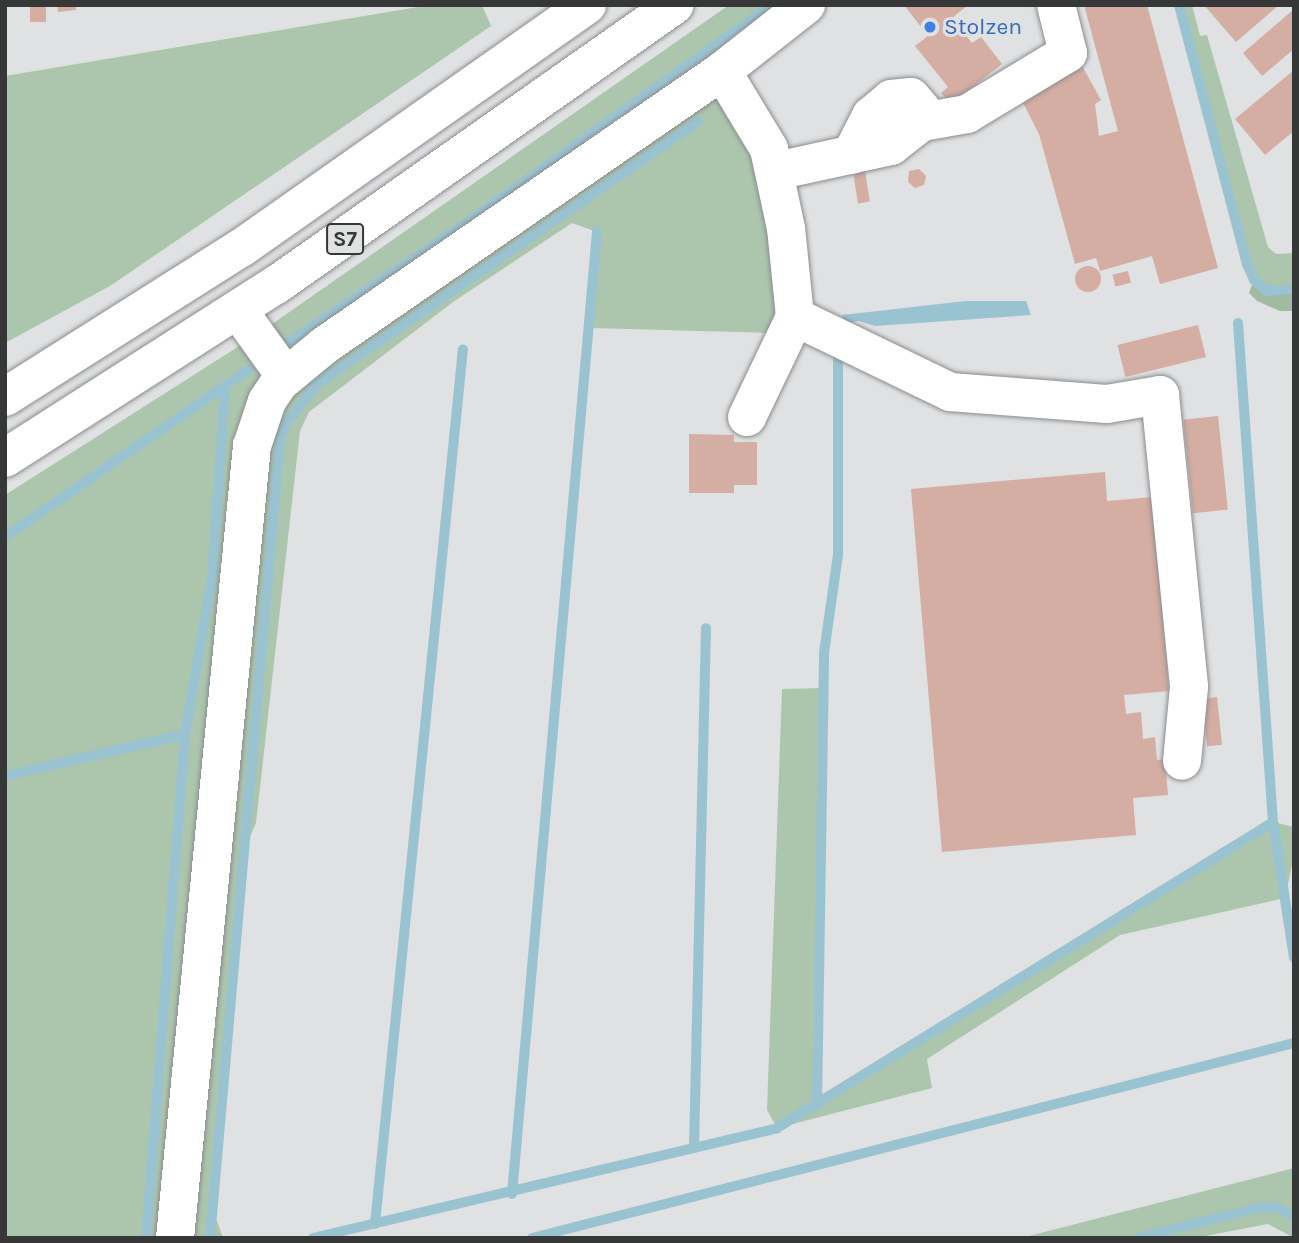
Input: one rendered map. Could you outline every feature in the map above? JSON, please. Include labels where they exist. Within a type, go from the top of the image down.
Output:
[{"type":"main road","name":"S7","points":[[5,397],[241,248],[587,5]]},
{"type":"main road","name":"S7","points":[[5,458],[238,310],[444,172],[674,5]]},
{"type":"main road","points":[[175,1238],[252,446],[267,401],[286,377],[722,71],[806,5]]},
{"type":"main road","points":[[776,171],[891,146],[922,122],[967,114],[1068,53],[1055,5]]},
{"type":"main road","points":[[722,71],[759,129],[776,171],[795,317],[747,417]]},
{"type":"main road","points":[[238,310],[286,377]]},
{"type":"main road","points":[[795,317],[950,392],[1107,404],[1160,395],[1189,687],[1182,761]]},
{"type":"green space","points":[[430,5],[482,5],[491,26],[110,286],[5,343],[5,76]]},
{"type":"green space","points":[[729,5],[806,5],[722,71],[777,178],[775,333],[591,328],[597,232],[572,223],[453,302],[309,412],[300,431],[256,823],[244,850],[212,1207],[223,1238],[5,1238],[5,495],[255,336]]},
{"type":"green space","points":[[1179,5],[1192,5],[1200,36],[1207,35],[1268,247],[1276,254],[1294,253],[1294,289],[1267,291],[1254,280],[1247,264]]},
{"type":"green space","points":[[1254,280],[1267,291],[1294,289],[1294,311],[1280,311],[1257,301],[1249,293]]},
{"type":"green space","points":[[824,688],[818,1105],[1273,822],[1294,827],[1294,856],[1285,898],[1120,935],[927,1059],[932,1088],[777,1128],[767,1110],[782,689]]},
{"type":"green space","points":[[1294,1168],[1294,1238],[1268,1224],[1195,1238],[1021,1238]]},
{"type":"water","points":[[966,301],[1026,301],[1031,315],[875,326],[859,321],[845,323],[842,315]]},
{"type":"building","points":[[30,5],[46,5],[46,22],[30,22]]},
{"type":"building","points":[[57,5],[76,5],[76,10],[58,12]]},
{"type":"building","points":[[904,5],[968,5],[952,18],[972,43],[981,37],[1002,64],[951,104],[941,93],[948,87],[915,46],[928,36]]},
{"type":"building","points":[[1084,5],[1147,5],[1218,268],[1160,284],[1152,256],[1100,271],[1096,258],[1075,264],[1039,134],[1020,97],[1081,64],[1101,100],[1095,104],[1099,136],[1118,131]]},
{"type":"building","points":[[1204,5],[1279,5],[1236,42]]},
{"type":"building","points":[[1294,9],[1294,49],[1262,76],[1243,53]]},
{"type":"building","points":[[1294,70],[1294,131],[1265,155],[1235,119]]},
{"type":"building","points":[[919,169],[926,176],[924,185],[915,188],[908,182],[909,171]]},
{"type":"building","points":[[865,171],[870,202],[858,203],[853,173]]},
{"type":"building","points":[[1088,266],[1097,270],[1101,279],[1097,288],[1088,292],[1079,288],[1075,279],[1079,270]]},
{"type":"building","points":[[1128,271],[1131,283],[1115,287],[1112,275]]},
{"type":"building","points":[[1198,325],[1206,357],[1125,377],[1117,345]]},
{"type":"building","points":[[1218,416],[1228,509],[1193,513],[1183,420]]},
{"type":"building","points":[[689,434],[734,435],[734,442],[757,442],[757,485],[734,485],[734,493],[689,493]]},
{"type":"building","points":[[1105,472],[1107,501],[1153,497],[1169,691],[1124,695],[1126,714],[1141,712],[1143,739],[1155,737],[1157,760],[1165,759],[1168,795],[1133,798],[1136,835],[942,852],[911,489]]},
{"type":"building","points":[[1217,697],[1222,745],[1207,746],[1202,699]]},
{"type":"waterway","points":[[288,343],[452,233],[772,5]]},
{"type":"waterway","points":[[1179,5],[1247,264],[1254,280],[1267,291],[1294,289]]},
{"type":"waterway","points":[[210,1238],[280,441],[285,425],[316,385],[698,121]]},
{"type":"waterway","points":[[512,1194],[597,232]]},
{"type":"waterway","points":[[1238,323],[1273,822],[1294,957]]},
{"type":"waterway","points":[[375,1224],[463,349]]},
{"type":"waterway","points":[[817,1106],[824,653],[838,555],[838,356]]},
{"type":"waterway","points":[[5,537],[248,370]]},
{"type":"waterway","points":[[146,1238],[185,734],[212,578],[225,386]]},
{"type":"waterway","points":[[694,1148],[706,628]]},
{"type":"waterway","points":[[5,776],[185,734]]},
{"type":"waterway","points":[[313,1238],[777,1128],[1273,822]]},
{"type":"waterway","points":[[532,1238],[1294,1043]]},
{"type":"waterway","points":[[1137,1238],[1257,1208],[1276,1207],[1294,1216]]},
{"type":"place","name":"Stolzen","points":[[930,27]]}]
